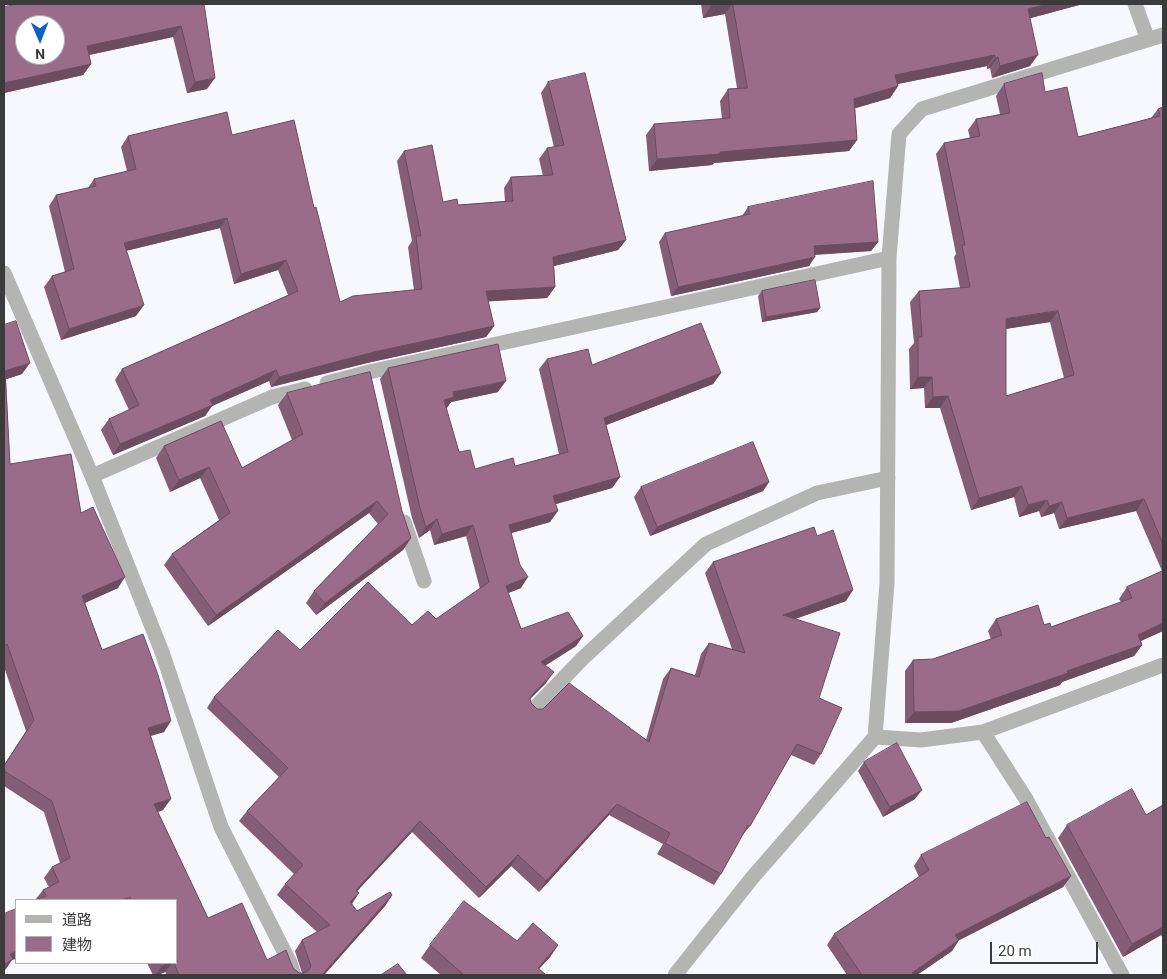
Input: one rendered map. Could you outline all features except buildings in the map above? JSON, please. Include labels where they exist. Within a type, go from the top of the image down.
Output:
[{"type":"street","points":[[1135,4],[1148,40]]},
{"type":"street","points":[[675,975],[752,878],[875,737],[887,583],[889,258],[899,134],[922,109],[1163,35]]},
{"type":"street","points":[[92,476],[272,398],[369,372],[889,258]]},
{"type":"street","points":[[4,273],[92,476],[162,652],[221,826],[290,963],[294,975]]},
{"type":"street","points":[[369,372],[373,390]]},
{"type":"street","points":[[532,711],[582,659],[706,544],[817,493],[888,478]]},
{"type":"street","points":[[401,512],[424,581]]},
{"type":"street","points":[[875,737],[921,740],[983,732],[1163,665]]},
{"type":"street","points":[[983,732],[1026,799],[1122,975]]}]
